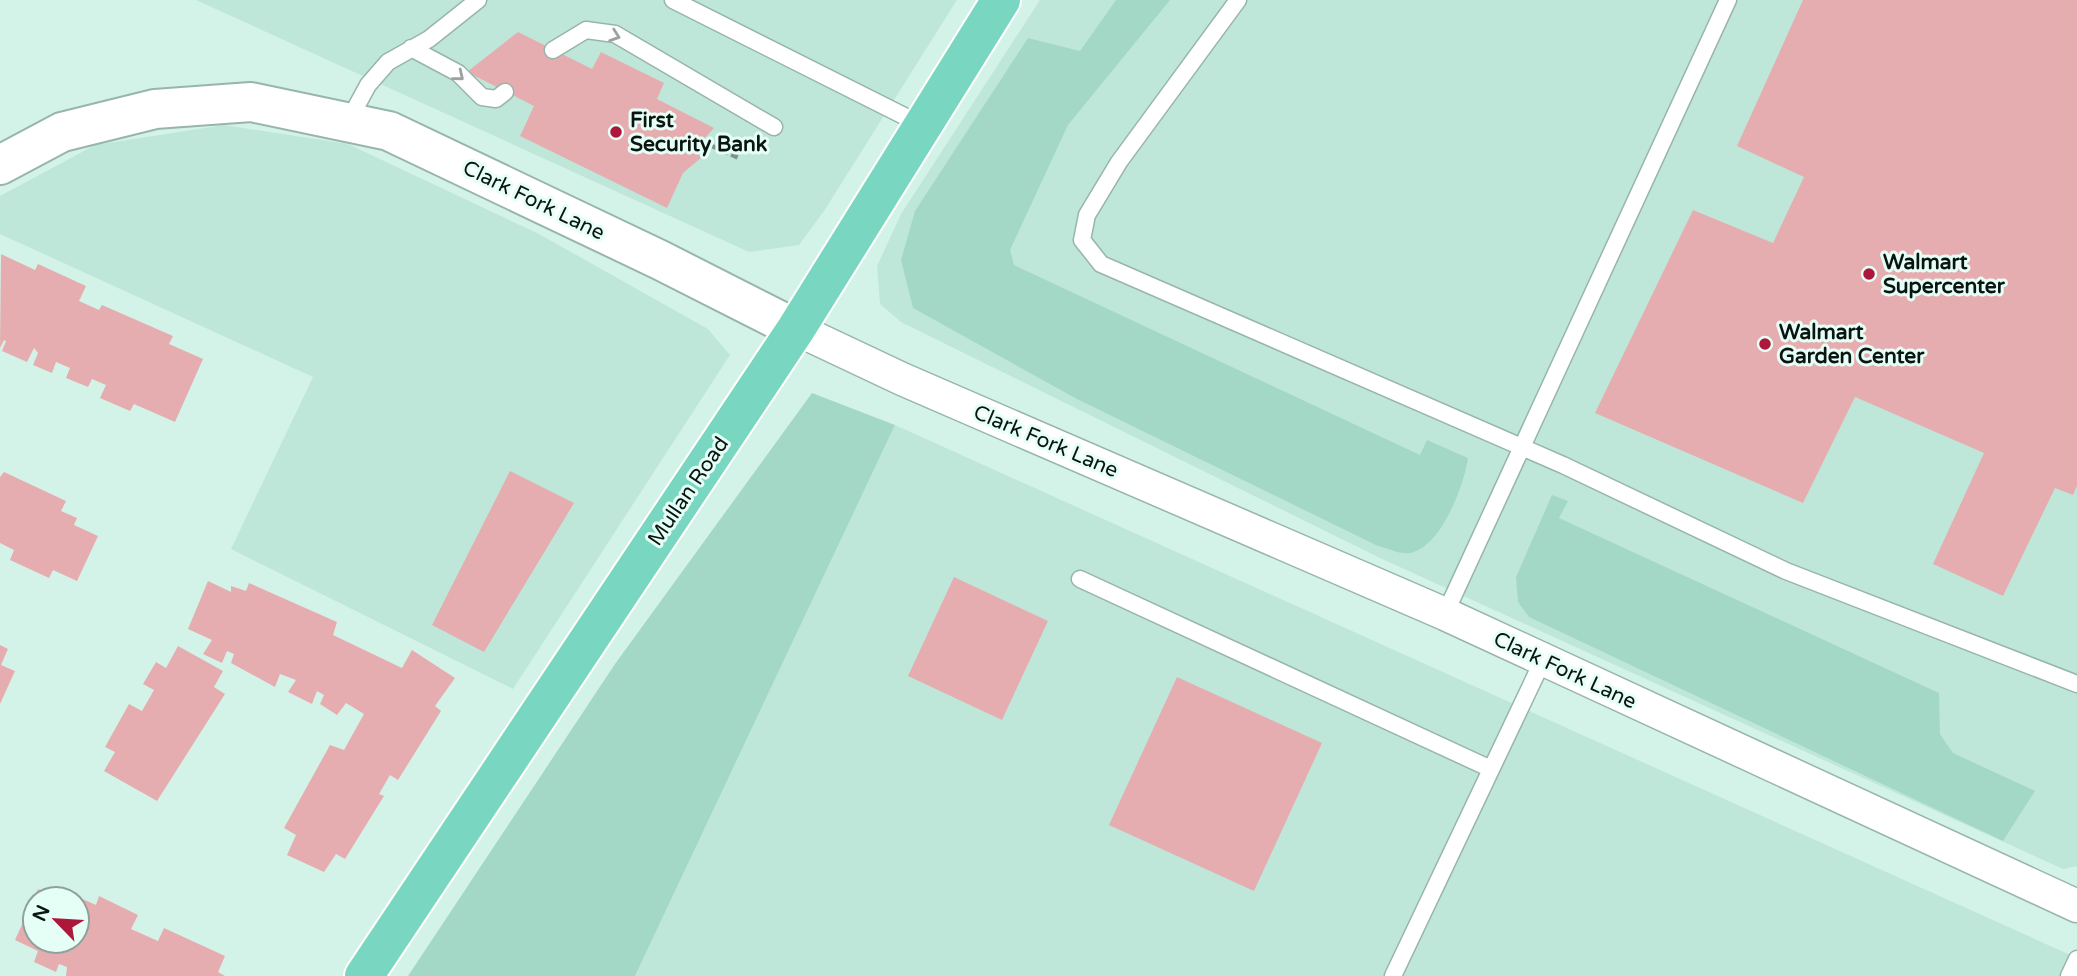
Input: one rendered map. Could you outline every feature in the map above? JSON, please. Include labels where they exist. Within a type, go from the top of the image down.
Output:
[{"type":"main road","name":"Mullan Road","points":[[364,976],[796,329],[1002,0]]},
{"type":"street","name":"Clark Fork Lane","points":[[0,166],[62,132],[155,109],[251,102],[349,120],[401,136],[902,379],[1444,614],[2077,906]]},
{"type":"lane","points":[[349,120],[368,85],[388,62],[429,39],[478,0]]},
{"type":"lane","points":[[673,0],[924,126]]},
{"type":"lane","points":[[1238,0],[1119,162],[1087,215],[1082,240],[1101,264],[1522,447],[1786,571],[2077,684]]},
{"type":"lane","points":[[1444,614],[1728,0]]},
{"type":"lane","points":[[553,50],[586,30],[615,34],[774,127]]},
{"type":"lane","points":[[411,48],[458,73],[482,97],[496,99],[505,92]]},
{"type":"lane","points":[[1080,579],[1491,769]]},
{"type":"lane","points":[[1393,976],[1543,660]]},
{"type":"lane","points":[[2069,976],[2077,959]]},
{"type":"path","points":[[712,146],[739,158]]},
{"type":"shaded area","points":[[196,0],[957,0],[824,211],[799,245],[749,252]]},
{"type":"shaded area","points":[[1040,0],[2077,0],[2077,866],[2063,869],[1380,558],[901,322],[880,304],[877,266],[901,214]]},
{"type":"shaded area","points":[[1116,0],[1170,0],[1068,125],[1010,250],[1014,265],[1420,455],[1427,440],[1468,458],[1462,484],[1449,514],[1432,540],[1421,548],[1406,553],[1378,546],[1077,399],[913,308],[901,260],[915,211],[1028,38],[1080,51]]},
{"type":"shaded area","points":[[224,125],[348,144],[539,234],[708,329],[730,355],[513,689],[231,549],[313,377],[0,234],[0,196],[95,145]]},
{"type":"shaded area","points":[[812,393],[895,425],[635,976],[408,976],[615,664]]},
{"type":"shaded area","points":[[895,425],[2077,958],[2077,976],[635,976]]},
{"type":"shaded area","points":[[1552,495],[1568,501],[1559,518],[1939,693],[1940,734],[1953,753],[2035,791],[2003,841],[1529,617],[1518,602],[1516,577]]},
{"type":"building","name":"Walmart Supercenter","points":[[1803,0],[2077,0],[2077,486],[2073,495],[2055,488],[2003,596],[1933,564],[1984,453],[1855,397],[1803,503],[1595,413],[1693,210],[1773,243],[1804,177],[1737,146]]},
{"type":"building","name":"First Security Bank","points":[[518,32],[592,69],[601,52],[664,83],[657,99],[714,128],[695,149],[702,157],[683,173],[667,208],[520,136],[534,106],[467,72]]},
{"type":"building","points":[[1,254],[35,270],[38,264],[86,286],[79,301],[99,310],[102,305],[173,336],[169,344],[203,359],[175,422],[134,404],[130,411],[100,398],[106,385],[92,379],[88,387],[66,378],[70,368],[56,362],[52,373],[33,365],[38,353],[34,348],[27,362],[2,351],[6,341],[4,340],[0,348]]},
{"type":"building","points":[[510,471],[574,503],[484,652],[432,625]]},
{"type":"building","points":[[4,472],[66,501],[61,511],[77,518],[74,525],[98,536],[77,581],[53,570],[49,578],[10,560],[14,550],[0,543],[0,477]]},
{"type":"building","points":[[954,577],[1048,621],[1002,720],[908,676]]},
{"type":"building","points":[[208,581],[231,592],[231,586],[246,591],[249,583],[337,622],[333,635],[402,668],[412,650],[455,678],[435,706],[441,711],[398,780],[390,775],[379,794],[384,796],[345,859],[336,854],[324,872],[287,855],[296,835],[284,828],[330,745],[344,750],[364,714],[346,703],[337,715],[320,704],[324,695],[317,691],[312,704],[288,692],[296,680],[280,674],[275,687],[231,663],[234,654],[227,651],[222,663],[203,654],[212,640],[188,629]]},
{"type":"building","points":[[0,645],[8,649],[1,665],[15,671],[0,704]]},
{"type":"building","points":[[178,646],[223,671],[214,687],[225,694],[157,801],[104,771],[115,752],[105,747],[129,704],[142,711],[154,690],[143,684],[156,662],[166,668]]},
{"type":"building","points":[[1177,677],[1322,743],[1254,891],[1109,825]]},
{"type":"building","points":[[99,896],[138,915],[131,929],[158,941],[164,928],[225,956],[218,972],[225,976],[66,976],[67,967],[59,964],[56,972],[34,962],[37,955],[91,955],[91,903],[96,905]]},
{"type":"building","points":[[21,927],[21,943],[15,940]]},
{"type":"place","name":"First Security Bank","points":[[616,132]]},
{"type":"place","name":"Walmart Supercenter","points":[[1869,274]]},
{"type":"place","name":"Walmart Garden Center","points":[[1765,344]]}]
